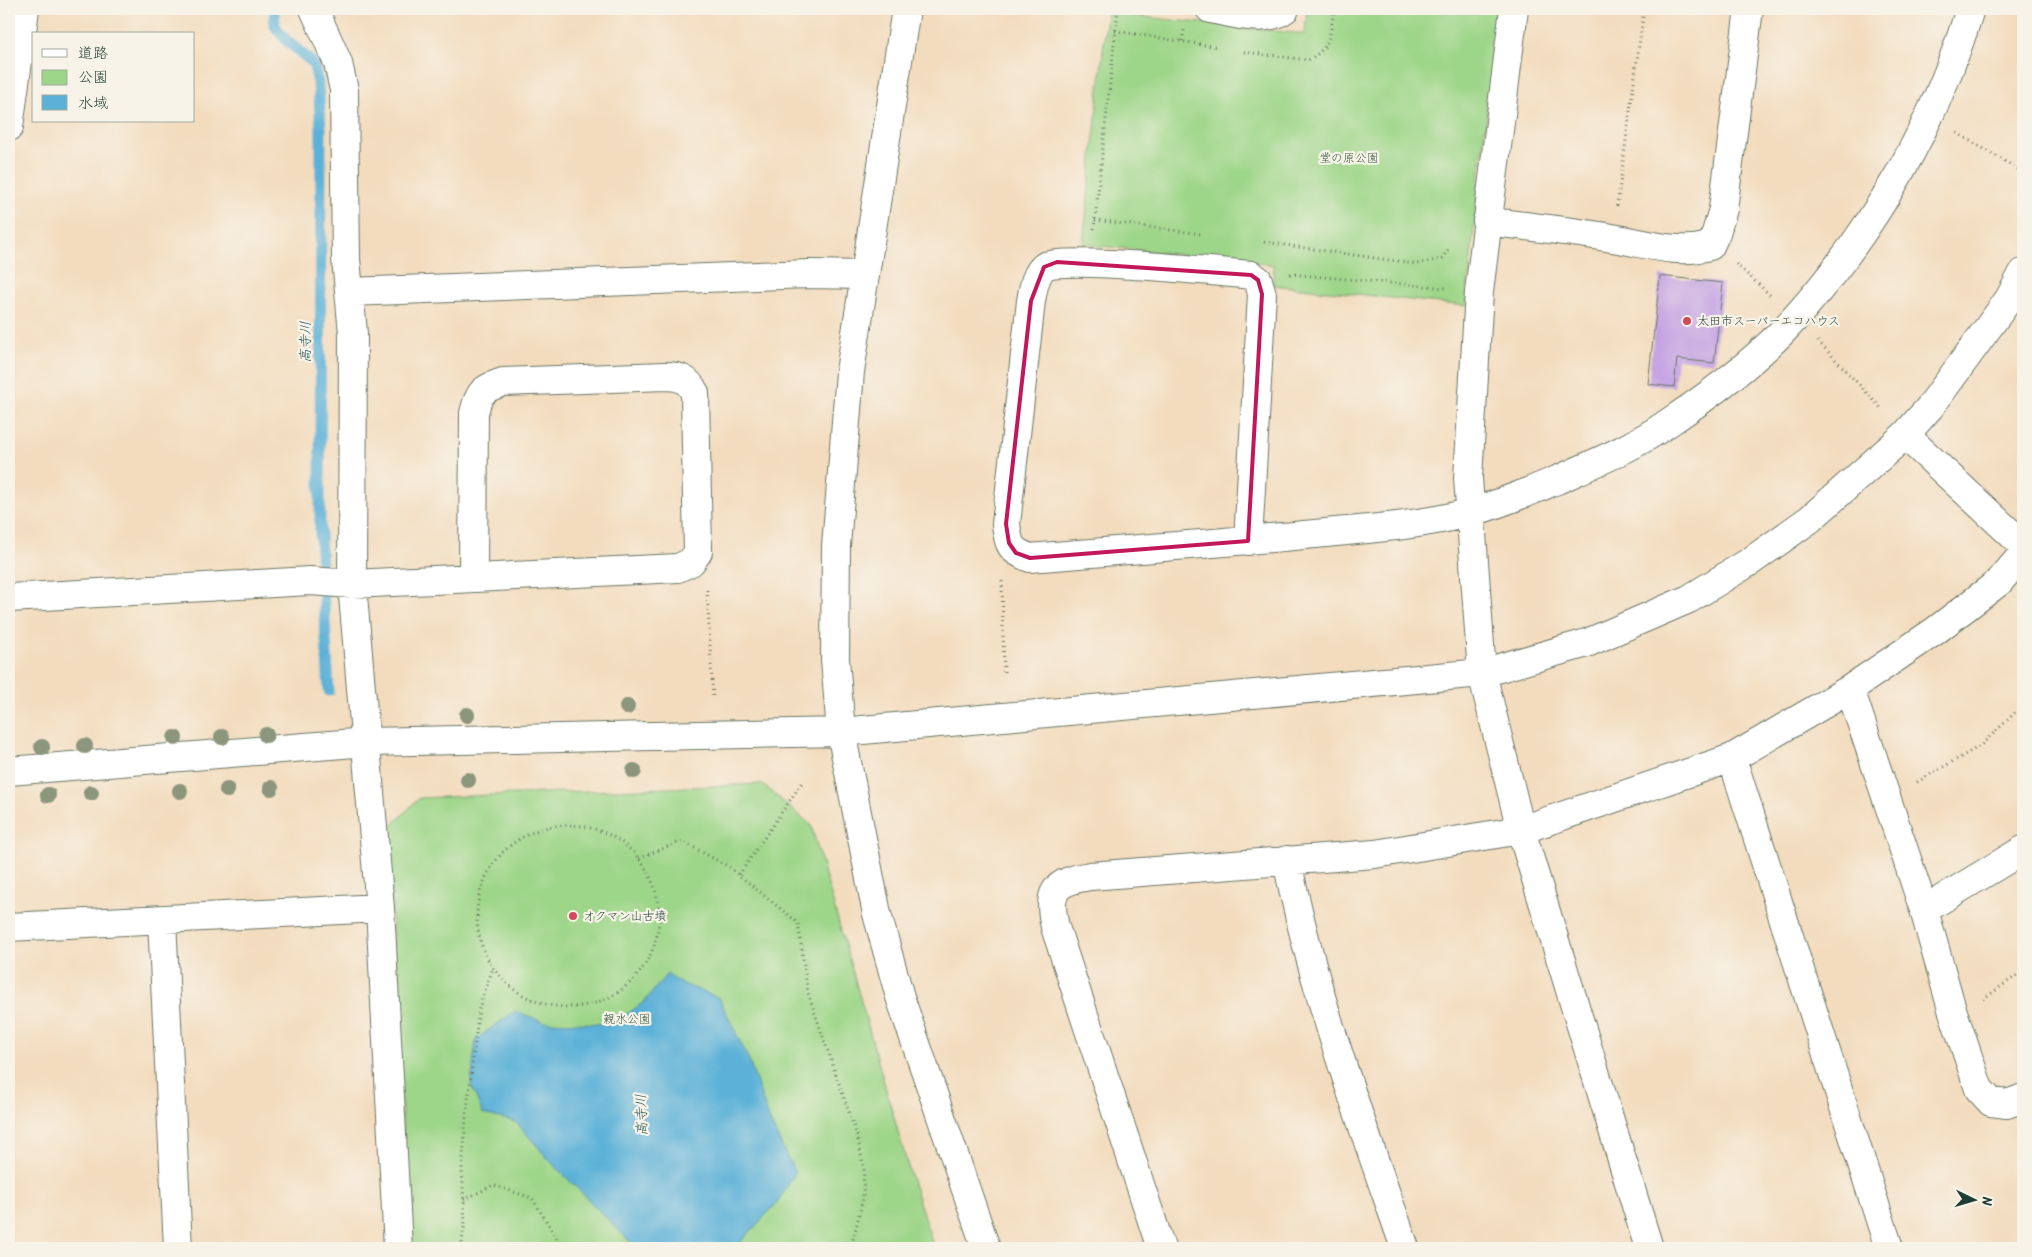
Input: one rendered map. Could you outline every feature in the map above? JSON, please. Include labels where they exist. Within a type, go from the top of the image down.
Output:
[{"type":"street","points":[[9,128],[25,9]]},
{"type":"street","points":[[314,9],[338,63],[344,90],[346,259],[353,333],[352,584],[380,908],[398,1248]]},
{"type":"street","points":[[906,9],[850,372],[836,546],[834,644],[841,732],[875,905],[900,997],[986,1248]]},
{"type":"street","points":[[1210,9],[1252,16],[1279,14],[1285,9]]},
{"type":"street","points":[[1514,9],[1479,292],[1468,478],[1482,673],[1521,830],[1649,1248]]},
{"type":"street","points":[[1487,221],[1690,251],[1710,246],[1723,209],[1749,9]]},
{"type":"street","points":[[1248,540],[1262,294],[1258,280],[1251,275],[1090,263],[1057,262],[1044,267],[1036,281],[1031,301],[1006,524],[1009,543],[1016,552],[1030,558],[1248,540],[1425,523],[1470,513],[1525,493],[1608,458],[1666,425],[1723,383],[1796,317],[1836,267],[1888,193],[1930,118],[1957,54],[1970,9]]},
{"type":"street","points":[[9,770],[367,742],[841,732],[1482,673],[1587,643],[1689,599],[1751,561],[1810,519],[1906,435],[1930,407],[2009,299],[2023,273]]},
{"type":"street","points":[[350,292],[809,274],[865,275]]},
{"type":"street","points":[[9,598],[310,581],[352,584],[678,568],[690,562],[698,552],[695,393],[689,382],[679,376],[665,376],[503,382],[488,387],[478,396],[474,413],[473,577]]},
{"type":"street","points":[[1906,435],[2023,545]]},
{"type":"street","points":[[1161,1248],[1055,927],[1050,904],[1055,891],[1069,879],[1375,854],[1521,830],[1732,758],[1850,689],[1935,632],[1992,588],[2023,554]]},
{"type":"street","points":[[1850,689],[1924,910],[1952,1009],[1979,1089],[1992,1102],[2007,1104],[2023,1098]]},
{"type":"street","points":[[1732,758],[1889,1248]]},
{"type":"street","points":[[1924,910],[2023,850]]},
{"type":"street","points":[[1287,860],[1295,900],[1318,984],[1361,1120],[1405,1248]]},
{"type":"street","points":[[9,927],[380,908]]},
{"type":"street","points":[[162,920],[178,1248]]},
{"type":"path","points":[[1090,263],[1118,9]]},
{"type":"path","points":[[1612,238],[1644,9]]},
{"type":"path","points":[[1955,132],[2023,172]]},
{"type":"path","points":[[1095,220],[1206,235]]},
{"type":"path","points":[[1254,241],[1416,264],[1442,259],[1452,239]]},
{"type":"path","points":[[1710,246],[1739,266],[1777,301]]},
{"type":"path","points":[[1258,280],[1274,272],[1479,292]]},
{"type":"path","points":[[1813,335],[1886,413]]},
{"type":"path","points":[[1004,675],[1002,570],[1016,552]]},
{"type":"path","points":[[690,562],[704,582],[708,594],[713,699]]},
{"type":"path","points":[[1887,800],[1980,746],[2023,705]]},
{"type":"path","points":[[740,876],[803,781]]},
{"type":"path","points":[[571,824],[595,828],[616,838],[639,858],[657,893],[659,915],[656,940],[650,954],[632,980],[606,998],[591,1004],[557,1006],[523,995],[509,985],[493,967],[484,952],[479,934],[478,900],[487,873],[505,849],[526,834],[549,826],[571,824]]},
{"type":"path","points":[[639,858],[682,841],[740,876],[798,923],[808,994],[856,1136],[864,1168],[864,1199],[851,1248]]},
{"type":"path","points":[[461,1248],[466,1221],[462,1170],[479,1008],[493,967]]},
{"type":"path","points":[[1952,1009],[1980,1001],[2023,971]]},
{"type":"path","points":[[464,1200],[493,1185],[532,1198],[563,1248]]},
{"type":"highlighted area","points":[[1057,262],[1090,263],[1251,275],[1258,280],[1262,294],[1248,541],[1030,558],[1016,553],[1009,543],[1006,524],[1031,301],[1044,267]]},
{"type":"green space","name":"堂の原公園","points":[[1307,9],[1500,9],[1479,178],[1466,306],[1273,285],[1274,265],[1083,244],[1107,13],[1305,34]]},
{"type":"green space","name":"親水公園","points":[[762,784],[811,825],[911,1177],[934,1248],[409,1248],[387,831],[419,798]]},
{"type":"water","points":[[667,974],[676,981],[719,998],[748,1058],[771,1124],[795,1173],[778,1202],[735,1248],[636,1248],[551,1162],[516,1122],[483,1114],[471,1085],[476,1039],[515,1011],[544,1022],[613,1024],[644,1002]]},
{"type":"building","name":"太田市スーパーエコハウス","points":[[1660,276],[1723,283],[1714,363],[1677,359],[1674,387],[1648,384]]},
{"type":"waterway","name":"高寺川","points":[[274,9],[275,26],[286,40],[313,63],[318,83],[321,128],[320,534],[329,691]]},
{"type":"place","name":"太田市スーパーエコハウス","points":[[1687,321]]},
{"type":"place","name":"オクマン山古墳","points":[[573,916]]}]
